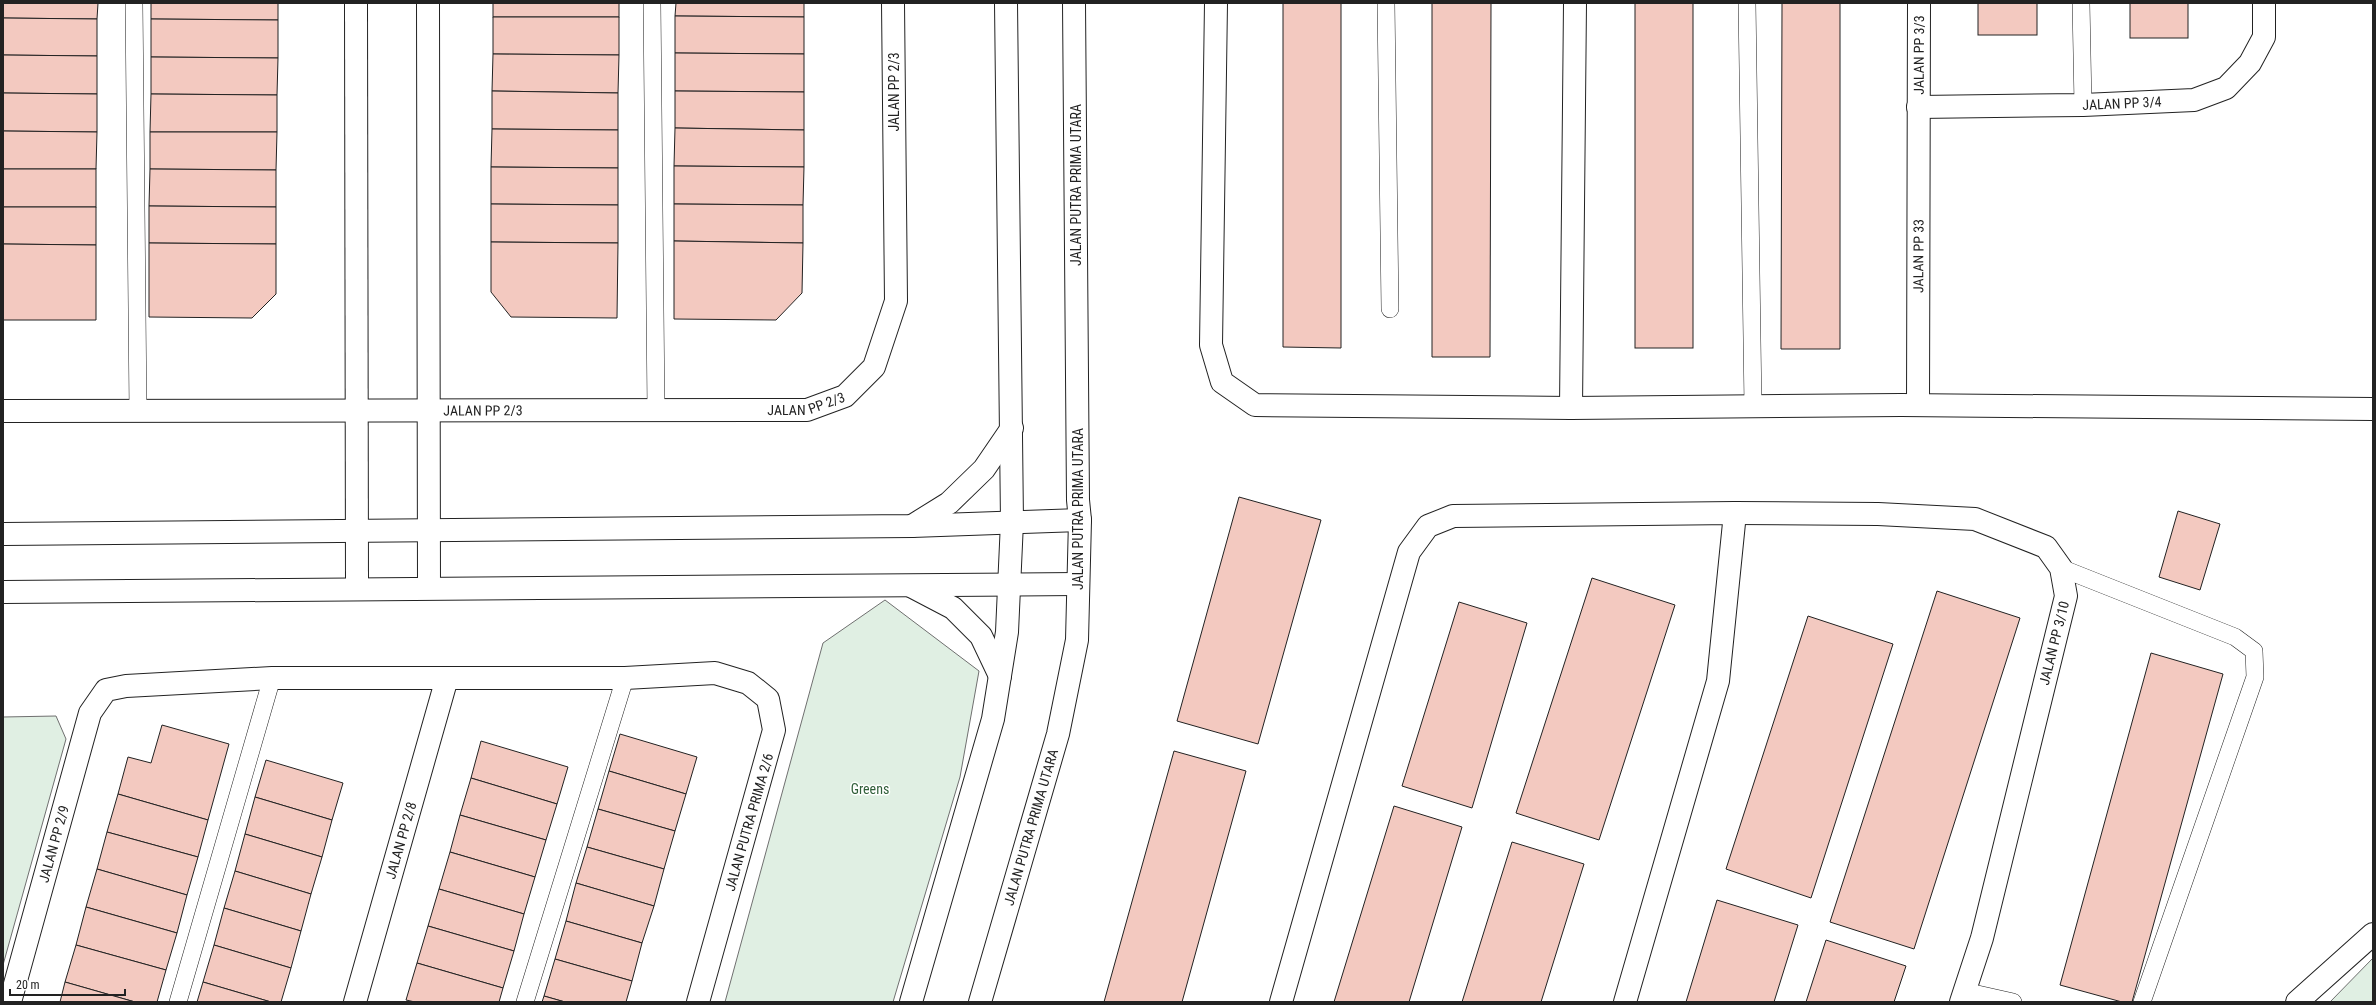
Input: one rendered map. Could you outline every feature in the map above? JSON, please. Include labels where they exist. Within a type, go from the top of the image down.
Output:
[{"type":"street","points":[[356,3],[357,590]]},
{"type":"street","points":[[428,3],[430,410],[429,588]]},
{"type":"street","name":"JALAN PP 2/3","points":[[3,411],[807,410],[845,396],[874,367],[896,301],[893,3]]},
{"type":"street","points":[[911,1002],[993,719],[1007,632],[1012,522],[1012,428],[1006,3]]},
{"type":"street","name":"JALAN PUTRA PRIMA UTARA","points":[[980,1002],[1058,734],[1077,640],[1080,520],[1078,500],[1074,3]]},
{"type":"street","points":[[1216,3],[1212,345],[1222,382],[1255,405],[1570,408],[1918,405],[2373,409]]},
{"type":"street","points":[[1570,408],[1575,3]]},
{"type":"street","name":"JALAN PP 3/3","points":[[1918,107],[1919,3]]},
{"type":"street","name":"JALAN PP 3/4","points":[[1918,107],[2083,105],[2194,100],[2226,88],[2250,63],[2264,37],[2264,3]]},
{"type":"street","name":"JALAN PP 33","points":[[1918,107],[1918,405]]},
{"type":"street","points":[[912,526],[950,503],[984,469],[1012,428]]},
{"type":"street","points":[[1625,1002],[1718,681],[1736,513]]},
{"type":"street","name":"JALAN PP 3/10","points":[[1281,1002],[1409,552],[1428,526],[1452,516],[1736,513],[1878,514],[1975,519],[2046,547],[2061,568],[2066,596],[1982,938],[1963,997]]},
{"type":"street","points":[[3,534],[912,526],[1080,520]]},
{"type":"street","points":[[3,592],[911,586],[1010,583],[1078,584]]},
{"type":"street","points":[[911,586],[953,608],[981,636],[1000,676]]},
{"type":"street","name":"JALAN PUTRA PRIMA 2/6","points":[[625,678],[715,673],[748,683],[768,699],[774,730],[698,1002]]},
{"type":"street","points":[[272,678],[625,678]]},
{"type":"street","name":"JALAN PP 2/9","points":[[10,1002],[90,713],[106,690],[126,686],[272,678]]},
{"type":"street","name":"JALAN PP 2/8","points":[[355,1002],[447,678]]},
{"type":"street","points":[[2297,1002],[2373,934]]},
{"type":"lane","points":[[134,3],[138,411]]},
{"type":"lane","points":[[652,3],[656,410]]},
{"type":"lane","points":[[1386,3],[1390,310]]},
{"type":"lane","points":[[1747,3],[1753,406]]},
{"type":"lane","points":[[2081,3],[2083,105]]},
{"type":"lane","points":[[2061,568],[2235,637],[2254,651],[2255,677],[2142,1002]]},
{"type":"lane","points":[[178,1002],[272,678]]},
{"type":"lane","points":[[525,1002],[625,678]]},
{"type":"lane","points":[[1963,997],[2013,1002]]},
{"type":"green space","name":"Greens","points":[[885,600],[979,671],[960,777],[893,1002],[725,1002],[823,643]]},
{"type":"green space","points":[[56,716],[66,739],[3,965],[3,717]]},
{"type":"green space","points":[[2373,958],[2373,1002],[2330,1002]]},
{"type":"building","points":[[3,3],[98,3],[97,19],[3,18]]},
{"type":"building","points":[[151,3],[278,3],[278,20],[151,19]]},
{"type":"building","points":[[493,3],[619,3],[619,17],[493,17]]},
{"type":"building","points":[[676,3],[804,3],[804,17],[675,16]]},
{"type":"building","points":[[1283,3],[1341,3],[1341,348],[1283,347]]},
{"type":"building","points":[[1432,3],[1491,3],[1490,357],[1432,357]]},
{"type":"building","points":[[1635,3],[1693,3],[1693,348],[1635,348]]},
{"type":"building","points":[[1782,3],[1840,3],[1840,349],[1781,349]]},
{"type":"building","points":[[1978,3],[2037,3],[2037,35],[1978,35]]},
{"type":"building","points":[[2130,3],[2188,3],[2188,38],[2130,38]]},
{"type":"building","points":[[675,16],[804,17],[804,54],[675,53]]},
{"type":"building","points":[[493,17],[619,17],[619,55],[493,54]]},
{"type":"building","points":[[3,18],[97,19],[97,56],[3,55]]},
{"type":"building","points":[[151,19],[278,20],[278,58],[151,57]]},
{"type":"building","points":[[675,53],[804,54],[804,92],[675,91]]},
{"type":"building","points":[[493,54],[619,55],[618,93],[492,91]]},
{"type":"building","points":[[3,55],[97,56],[97,94],[3,93]]},
{"type":"building","points":[[151,57],[278,58],[277,95],[151,94]]},
{"type":"building","points":[[492,91],[618,93],[618,130],[492,129]]},
{"type":"building","points":[[675,91],[804,92],[804,130],[675,128]]},
{"type":"building","points":[[3,93],[97,94],[97,132],[3,131]]},
{"type":"building","points":[[151,94],[277,95],[277,132],[150,132]]},
{"type":"building","points":[[675,128],[804,130],[804,167],[674,166]]},
{"type":"building","points":[[492,129],[618,130],[618,168],[491,167]]},
{"type":"building","points":[[3,131],[97,132],[96,169],[3,169]]},
{"type":"building","points":[[150,132],[277,132],[276,170],[150,169]]},
{"type":"building","points":[[674,166],[804,167],[803,205],[674,204]]},
{"type":"building","points":[[491,167],[618,168],[618,205],[491,204]]},
{"type":"building","points":[[3,169],[96,169],[96,207],[3,207]]},
{"type":"building","points":[[150,169],[276,170],[276,207],[149,206]]},
{"type":"building","points":[[491,204],[618,205],[618,243],[491,242]]},
{"type":"building","points":[[674,204],[803,205],[803,243],[674,241]]},
{"type":"building","points":[[149,206],[276,207],[276,244],[149,243]]},
{"type":"building","points":[[3,207],[96,207],[96,245],[3,244]]},
{"type":"building","points":[[674,241],[803,243],[802,293],[776,320],[674,319]]},
{"type":"building","points":[[491,242],[618,243],[617,318],[511,317],[491,292]]},
{"type":"building","points":[[149,243],[276,244],[276,294],[252,318],[149,317]]},
{"type":"building","points":[[3,244],[96,245],[96,320],[3,320]]},
{"type":"building","points":[[1239,497],[1321,520],[1258,744],[1177,721]]},
{"type":"building","points":[[2178,511],[2220,524],[2200,590],[2159,577]]},
{"type":"building","points":[[1592,578],[1675,605],[1599,840],[1516,813]]},
{"type":"building","points":[[1937,591],[2020,618],[1914,949],[1830,922]]},
{"type":"building","points":[[1459,602],[1527,623],[1472,808],[1402,786]]},
{"type":"building","points":[[1808,616],[1893,644],[1811,898],[1726,869]]},
{"type":"building","points":[[2151,653],[2223,674],[2132,1002],[2122,1002],[2060,985]]},
{"type":"building","points":[[162,725],[229,744],[208,820],[118,794],[128,757],[151,763]]},
{"type":"building","points":[[620,734],[697,757],[686,794],[609,771]]},
{"type":"building","points":[[481,741],[568,767],[557,804],[471,778]]},
{"type":"building","points":[[1174,751],[1246,771],[1182,1002],[1104,1002]]},
{"type":"building","points":[[266,760],[343,783],[332,820],[255,797]]},
{"type":"building","points":[[609,771],[686,794],[675,831],[598,809]]},
{"type":"building","points":[[471,778],[557,804],[546,840],[460,815]]},
{"type":"building","points":[[118,794],[208,820],[198,857],[107,832]]},
{"type":"building","points":[[255,797],[332,820],[322,857],[245,834]]},
{"type":"building","points":[[1394,806],[1462,827],[1409,1002],[1334,1002]]},
{"type":"building","points":[[598,809],[675,831],[664,869],[587,847]]},
{"type":"building","points":[[460,815],[546,840],[535,877],[450,852]]},
{"type":"building","points":[[107,832],[198,857],[187,895],[97,869]]},
{"type":"building","points":[[245,834],[322,857],[311,894],[235,871]]},
{"type":"building","points":[[1512,842],[1584,864],[1541,1002],[1462,1002]]},
{"type":"building","points":[[587,847],[664,869],[654,906],[576,883]]},
{"type":"building","points":[[450,852],[535,877],[524,914],[439,889]]},
{"type":"building","points":[[97,869],[187,895],[177,933],[86,907]]},
{"type":"building","points":[[235,871],[311,894],[301,931],[224,908]]},
{"type":"building","points":[[576,883],[654,906],[642,943],[566,921]]},
{"type":"building","points":[[439,889],[524,914],[514,951],[428,926]]},
{"type":"building","points":[[1717,900],[1798,925],[1774,1002],[1686,1002]]},
{"type":"building","points":[[86,907],[177,933],[166,970],[76,945]]},
{"type":"building","points":[[224,908],[301,931],[291,968],[214,945]]},
{"type":"building","points":[[566,921],[642,943],[632,981],[555,959]]},
{"type":"building","points":[[428,926],[514,951],[503,988],[417,963]]},
{"type":"building","points":[[1826,940],[1906,966],[1894,1002],[1806,1002]]},
{"type":"building","points":[[76,945],[166,970],[157,1002],[135,1002],[65,982]]},
{"type":"building","points":[[214,945],[291,968],[281,1002],[271,1002],[203,982]]},
{"type":"building","points":[[555,959],[632,981],[626,1002],[565,1002],[544,996]]},
{"type":"building","points":[[417,963],[503,988],[499,1002],[415,1002],[406,1000]]},
{"type":"building","points":[[65,982],[135,1002],[60,1002]]},
{"type":"building","points":[[203,982],[271,1002],[197,1002]]},
{"type":"building","points":[[544,996],[565,1002],[542,1002]]}]
